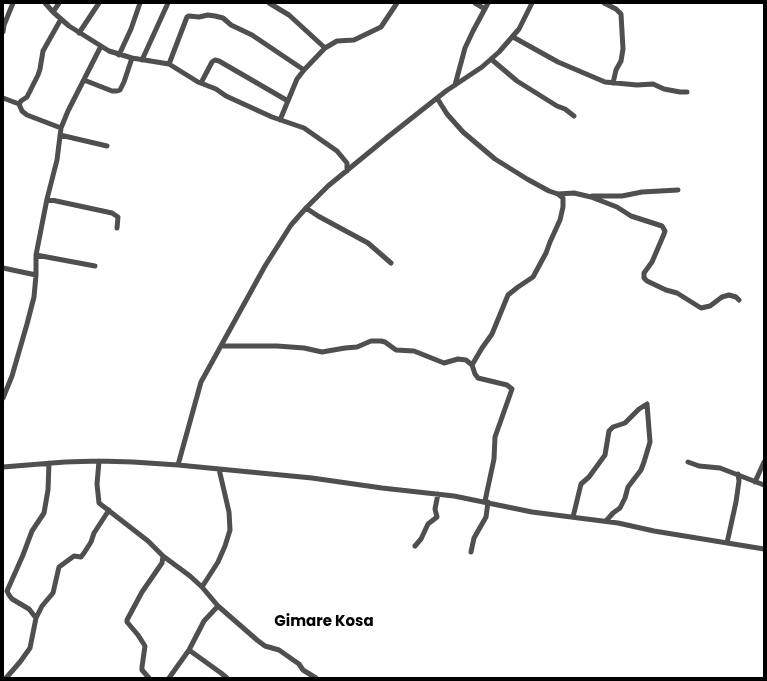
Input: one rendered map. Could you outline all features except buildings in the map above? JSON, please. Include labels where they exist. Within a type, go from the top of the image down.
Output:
[{"type":"street","points":[[3,32],[4,25],[13,3]]},
{"type":"street","points":[[46,3],[53,12],[79,33],[109,51],[132,58],[169,64],[201,83],[280,120],[304,128],[332,147],[347,163],[354,165]]},
{"type":"street","points":[[53,12],[59,3]]},
{"type":"street","points":[[79,33],[99,3]]},
{"type":"street","points":[[119,55],[131,29],[140,3]]},
{"type":"street","points":[[142,60],[168,3]]},
{"type":"street","points":[[269,3],[289,15],[325,48]]},
{"type":"street","points":[[280,120],[297,79],[325,48],[337,41],[354,40],[381,26],[397,3]]},
{"type":"street","points":[[455,85],[465,48],[486,6],[475,3]]},
{"type":"street","points":[[178,465],[201,382],[265,266],[291,226],[306,208],[328,186],[437,98],[491,60],[519,29],[532,3]]},
{"type":"street","points":[[604,3],[616,9],[621,14],[623,49],[621,61],[616,70],[613,83]]},
{"type":"street","points":[[169,64],[186,17],[208,15],[223,18],[231,25],[252,35],[304,70]]},
{"type":"street","points":[[19,104],[28,94],[38,75],[43,51],[61,19]]},
{"type":"street","points":[[513,37],[564,65],[605,82],[636,85],[653,84],[664,89],[687,92]]},
{"type":"street","points":[[3,398],[12,376],[34,297],[36,255],[47,199],[57,160],[61,128],[101,46]]},
{"type":"street","points":[[84,80],[112,91],[117,91],[122,87],[132,58]]},
{"type":"street","points":[[201,83],[212,62],[219,60],[288,101]]},
{"type":"street","points":[[491,60],[517,81],[565,109],[574,116]]},
{"type":"street","points":[[3,98],[19,104],[27,115],[61,128]]},
{"type":"street","points":[[437,98],[454,123],[484,150],[527,179],[549,191],[558,194],[563,198],[563,208],[560,220],[546,253],[533,277],[518,286],[508,296],[492,334],[472,365]]},
{"type":"street","points":[[60,134],[107,146]]},
{"type":"street","points":[[347,163],[347,171]]},
{"type":"street","points":[[591,197],[622,196],[642,192],[678,190]]},
{"type":"street","points":[[558,194],[574,192],[591,197],[617,207],[631,216],[654,223],[664,228],[664,234],[652,262],[644,273],[644,278],[648,281],[666,290],[677,293],[701,308],[710,306],[722,297],[729,295],[736,297],[739,300]]},
{"type":"street","points":[[47,199],[112,213],[118,217],[117,228]]},
{"type":"street","points":[[306,208],[368,243],[391,264]]},
{"type":"street","points":[[36,255],[95,266]]},
{"type":"street","points":[[3,268],[36,275]]},
{"type":"street","points":[[221,346],[277,346],[304,348],[322,352],[357,347],[371,341],[381,341],[385,342],[396,350],[414,351],[444,363],[463,359],[472,365],[478,378],[507,385],[512,389],[495,437],[494,459],[486,517],[474,538],[471,552]]},
{"type":"street","points":[[573,517],[581,484],[589,477],[604,455],[609,431],[613,427],[625,423],[639,409],[647,404],[650,442],[644,462],[641,470],[628,487],[620,508],[606,521]]},
{"type":"street","points":[[99,461],[97,484],[98,502],[148,541],[163,556],[190,576],[202,587],[218,606],[263,644],[279,650],[299,664],[303,670],[316,678]]},
{"type":"street","points":[[3,467],[99,461],[178,465],[312,478],[438,494],[487,502],[532,512],[606,521],[669,534],[764,549]]},
{"type":"street","points":[[688,462],[699,466],[720,468],[764,485]]},
{"type":"street","points":[[755,482],[764,462]]},
{"type":"street","points":[[36,618],[29,609],[8,595],[7,591],[32,531],[44,513],[48,490],[50,463]]},
{"type":"street","points":[[202,587],[218,562],[230,530],[229,512],[219,469]]},
{"type":"street","points":[[727,543],[736,502],[739,481],[738,474]]},
{"type":"street","points":[[415,546],[421,539],[428,524],[434,521],[437,517],[435,509],[438,494]]},
{"type":"street","points":[[6,678],[30,648],[36,618],[42,606],[54,593],[59,567],[74,556],[81,557],[109,510]]},
{"type":"street","points":[[149,678],[142,670],[145,646],[127,620],[142,592],[162,563],[163,556]]},
{"type":"street","points":[[169,678],[189,650],[204,622],[218,606]]},
{"type":"street","points":[[189,650],[226,678]]},
{"type":"district","name":"Gimare Kosa","points":[[324,622]]}]
